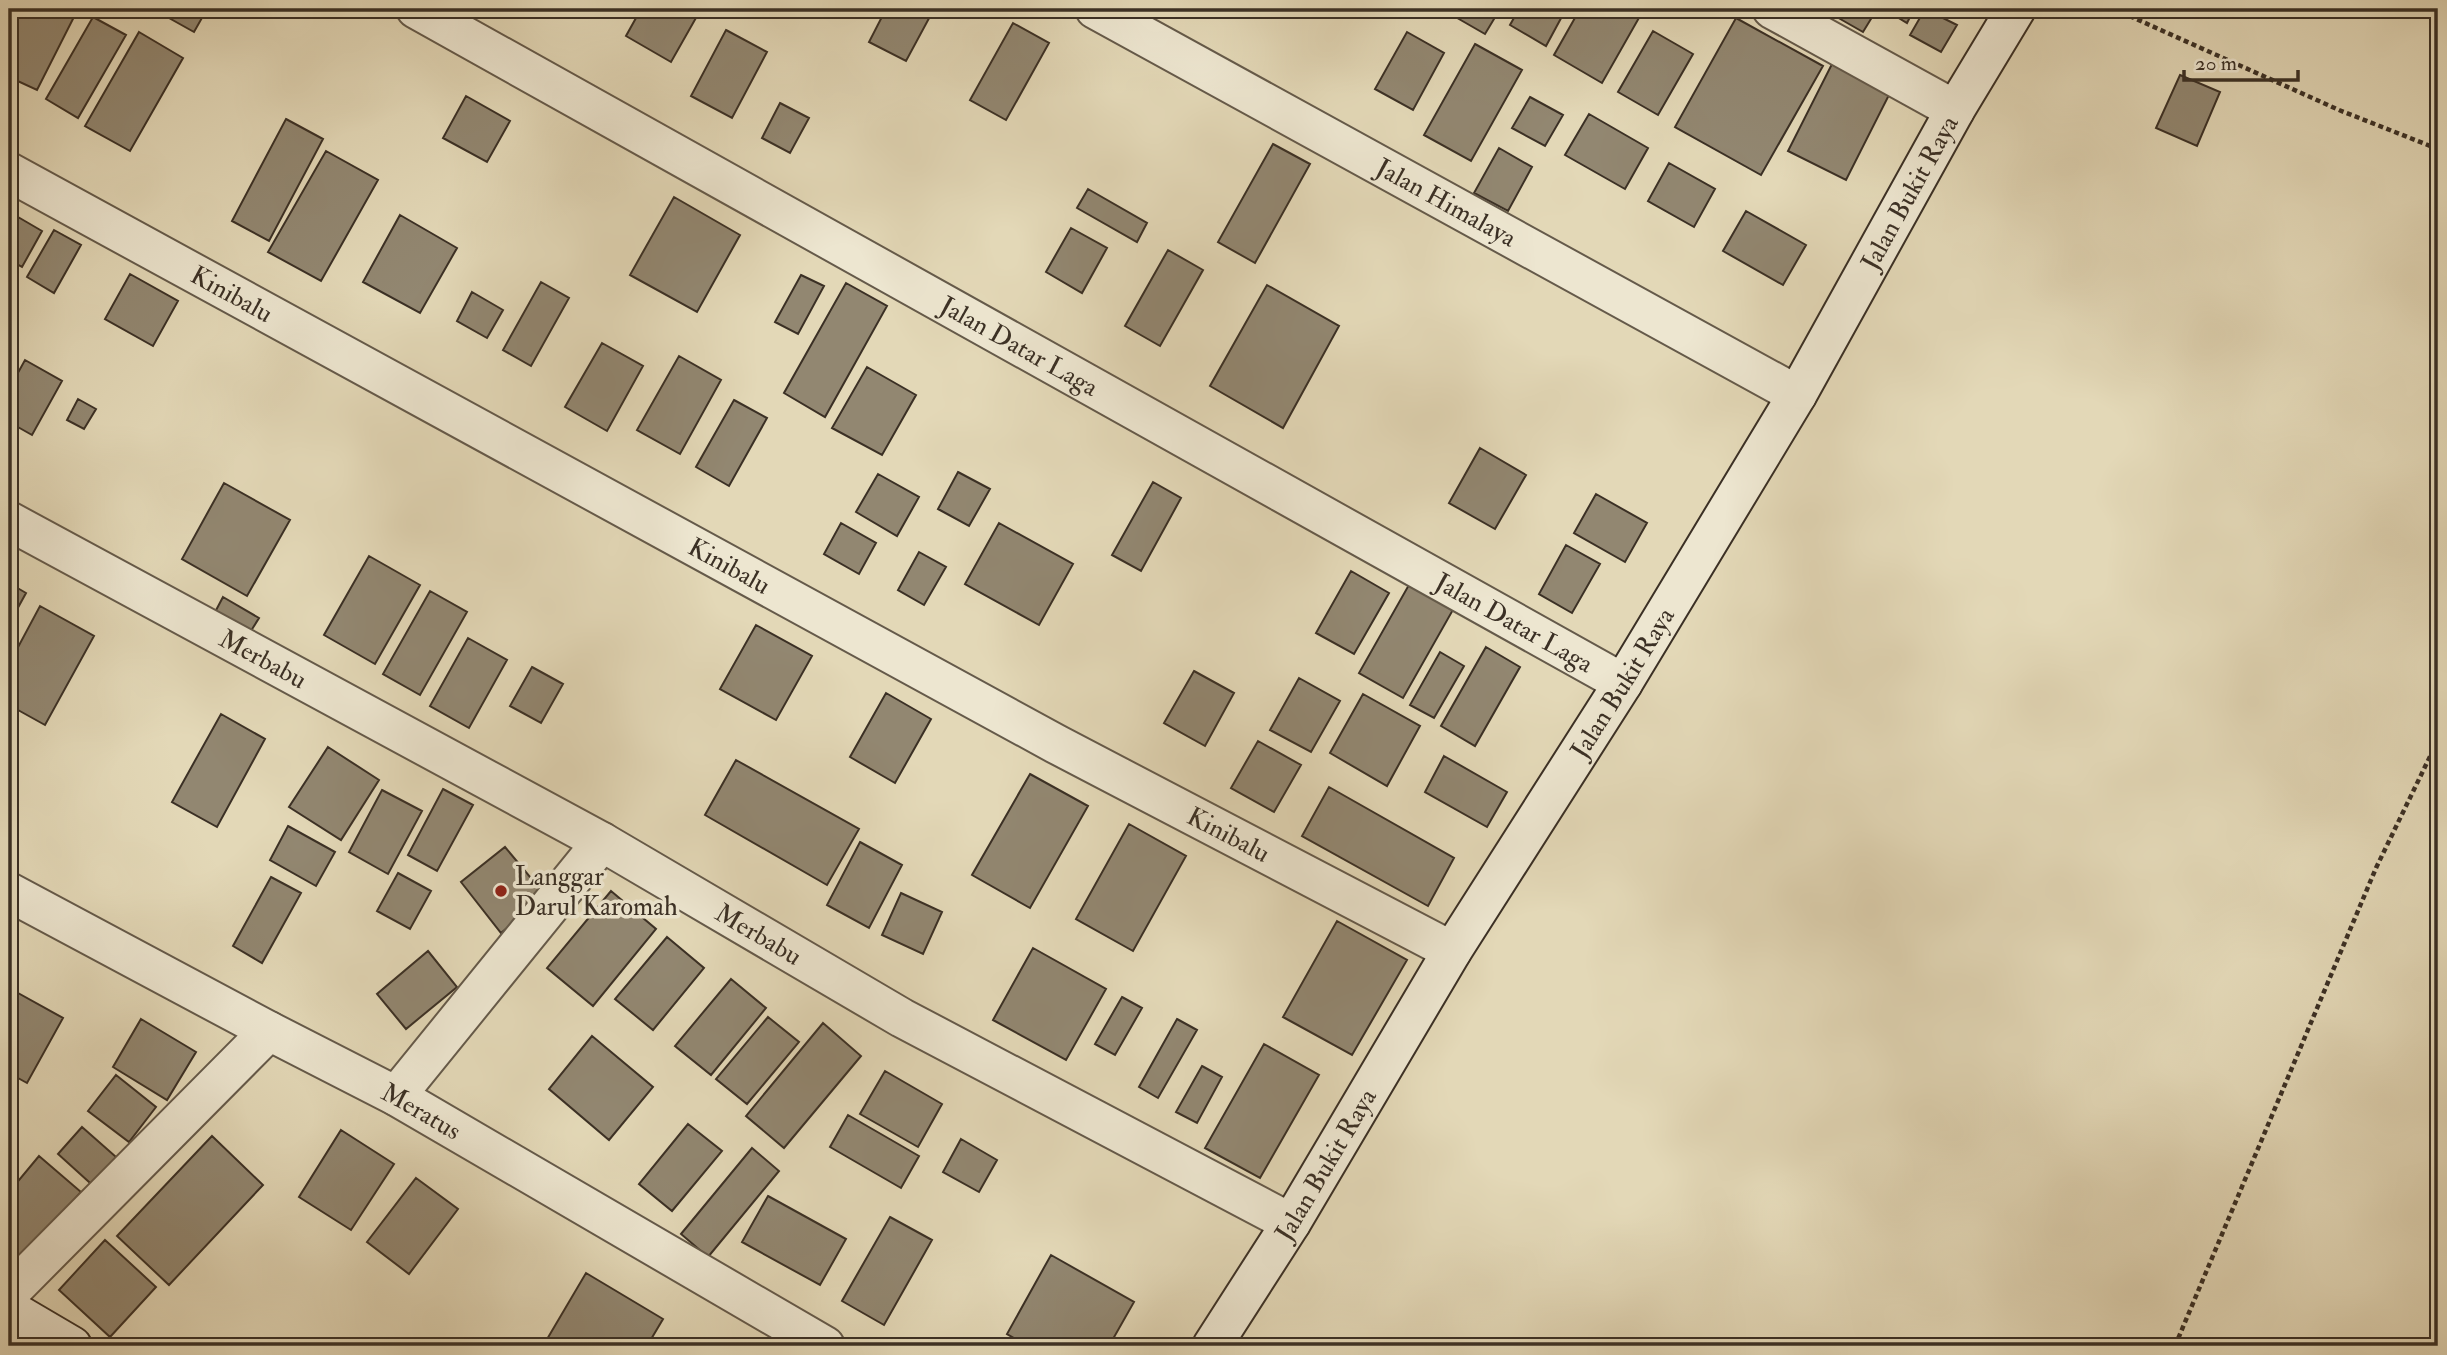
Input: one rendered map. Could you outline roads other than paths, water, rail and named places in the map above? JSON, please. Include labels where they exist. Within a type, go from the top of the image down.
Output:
[{"type":"street","name":"Jalan Datar Laga","points":[[416,9],[1623,683]]},
{"type":"street","name":"Jalan Himalaya","points":[[1094,9],[1797,395]]},
{"type":"street","points":[[1772,9],[1955,110]]},
{"type":"street","name":"Jalan Bukit Raya","points":[[1212,1346],[1291,1223],[1452,951],[1623,683],[1797,395],[1955,110],[2016,9]]},
{"type":"street","name":"Kinibalu","points":[[9,172],[1056,744],[1452,951]]},
{"type":"street","name":"Merbabu","points":[[9,521],[602,842],[902,1018],[1291,1223]]},
{"type":"street","points":[[396,1096],[602,842]]},
{"type":"street","name":"Meratus","points":[[9,891],[396,1096],[825,1346]]},
{"type":"street","points":[[9,1293],[270,1031]]},
{"type":"street","points":[[9,1309],[72,1346]]},
{"type":"place","name":"Langgar Darul Karomah","points":[[501,891]]}]
